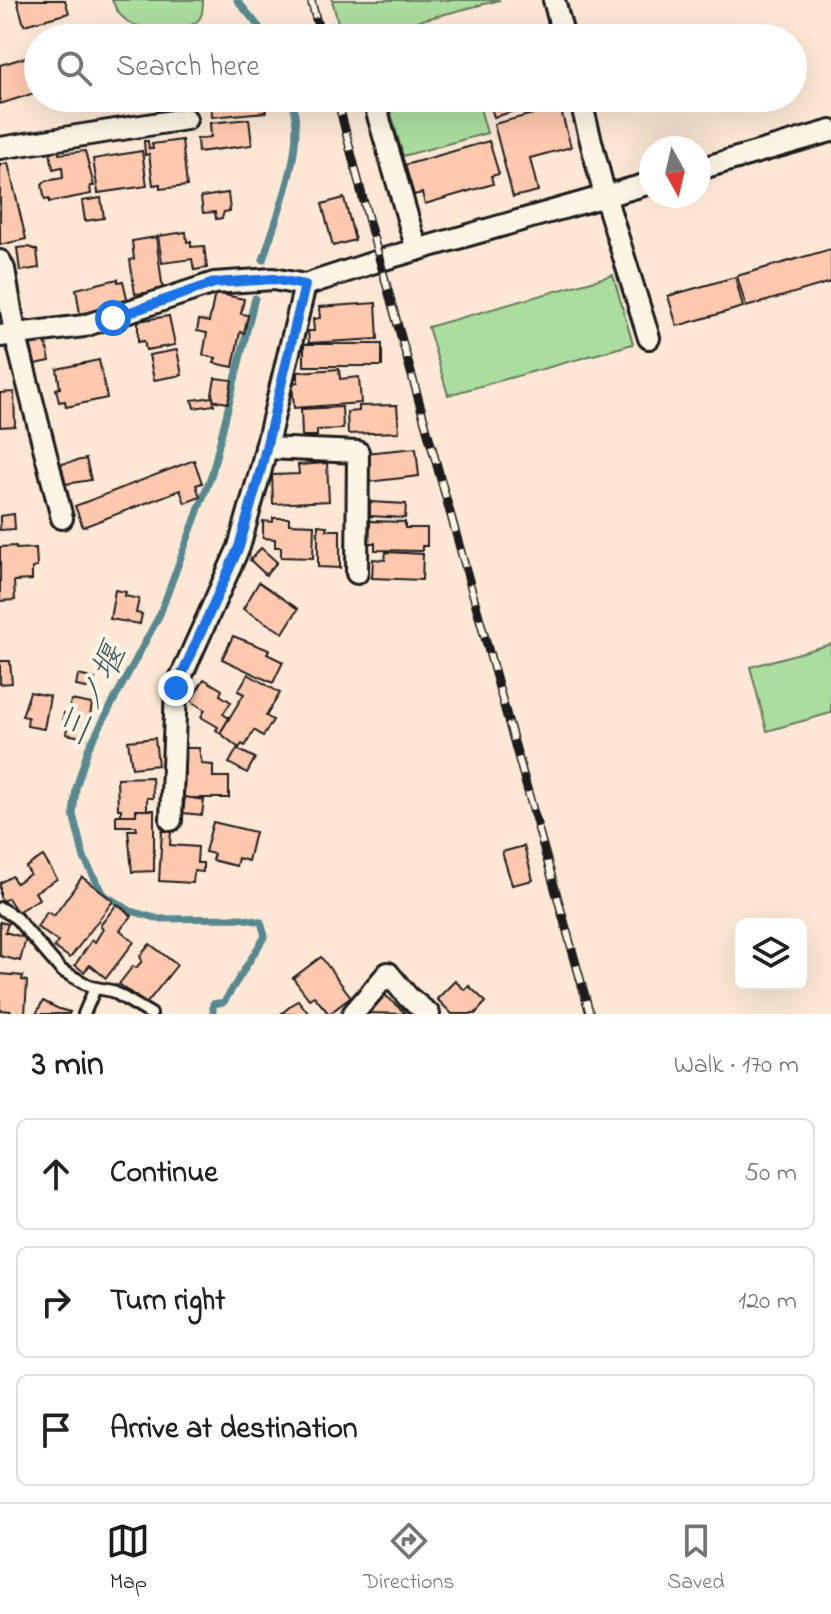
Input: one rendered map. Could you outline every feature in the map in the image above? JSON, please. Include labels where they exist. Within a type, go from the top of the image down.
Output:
[{"type":"street","points":[[554,0],[560,24]]},
{"type":"street","points":[[377,112],[417,250]]},
{"type":"street","points":[[584,112],[605,196],[649,338]]},
{"type":"street","points":[[0,148],[186,119]]},
{"type":"street","points":[[711,166],[831,131]]},
{"type":"street","points":[[8,335],[84,326],[214,283],[273,279],[305,285],[639,186]]},
{"type":"street","points":[[0,261],[4,269],[8,335],[62,518]]},
{"type":"street","points":[[171,820],[176,688],[239,547],[305,285]]},
{"type":"street","points":[[266,448],[358,452],[357,573]]},
{"type":"street","points":[[353,1014],[388,973],[408,997],[429,1014]]},
{"type":"lane","points":[[0,908],[16,918],[61,970],[95,988],[112,991],[151,1014]]},
{"type":"lane","points":[[84,1014],[95,988]]},
{"type":"green space","points":[[112,0],[203,0],[200,18],[192,24],[134,24],[118,12]]},
{"type":"green space","points":[[332,0],[500,0],[406,24],[338,24]]},
{"type":"green space","points":[[391,112],[481,112],[487,133],[403,156]]},
{"type":"green space","points":[[613,275],[633,344],[448,395],[428,327]]},
{"type":"green space","points":[[831,644],[831,713],[767,731],[750,667]]},
{"type":"building","points":[[17,0],[65,0],[69,13],[24,25]]},
{"type":"building","points":[[24,58],[24,96],[0,104],[0,65]]},
{"type":"building","points":[[212,112],[266,112],[212,117]]},
{"type":"building","points":[[492,112],[512,112],[494,117]]},
{"type":"building","points":[[541,112],[561,112],[571,147],[530,158],[538,191],[513,197],[494,124]]},
{"type":"building","points":[[249,119],[252,145],[198,152],[197,139],[211,137],[210,123]]},
{"type":"building","points":[[182,140],[187,186],[160,189],[160,184],[153,185],[144,141],[148,141],[149,149],[153,149],[152,144]]},
{"type":"building","points":[[489,141],[499,174],[491,176],[493,184],[425,204],[422,193],[414,195],[405,165]]},
{"type":"building","points":[[59,150],[59,154],[85,151],[94,186],[90,186],[91,194],[49,202],[49,199],[45,200],[42,185],[46,181],[63,178],[62,167],[53,169],[50,151]]},
{"type":"building","points":[[142,151],[147,186],[98,193],[93,159]]},
{"type":"building","points":[[8,163],[26,239],[0,245],[0,165]]},
{"type":"building","points":[[228,193],[230,211],[224,212],[222,218],[216,219],[215,212],[203,213],[201,197]]},
{"type":"building","points":[[101,198],[104,218],[85,221],[82,201]]},
{"type":"building","points":[[344,198],[355,240],[333,246],[322,204]]},
{"type":"building","points":[[186,232],[191,247],[204,246],[207,268],[194,270],[192,259],[162,263],[158,236]]},
{"type":"building","points":[[156,237],[163,291],[135,294],[130,260],[134,259],[132,241]]},
{"type":"building","points":[[17,248],[37,250],[39,268],[20,271]]},
{"type":"building","points":[[831,249],[831,282],[746,307],[737,276]]},
{"type":"building","points":[[735,277],[743,307],[677,326],[668,296]]},
{"type":"building","points":[[118,279],[118,282],[123,281],[128,302],[80,314],[76,289]]},
{"type":"building","points":[[215,293],[244,299],[241,314],[248,315],[244,333],[240,332],[233,367],[214,363],[216,358],[203,355],[207,333],[197,331],[199,320],[209,322]]},
{"type":"building","points":[[376,303],[378,339],[309,343],[308,331],[314,331],[313,319],[320,318],[319,307]]},
{"type":"building","points":[[169,316],[175,345],[146,350],[144,341],[138,342],[138,321]]},
{"type":"building","points":[[45,339],[50,361],[35,364],[30,342]]},
{"type":"building","points":[[304,344],[382,344],[382,366],[304,366]]},
{"type":"building","points":[[177,350],[182,375],[154,380],[149,355]]},
{"type":"building","points":[[99,360],[107,398],[66,407],[65,401],[59,402],[57,369]]},
{"type":"building","points":[[339,369],[340,379],[359,377],[361,403],[294,408],[292,383],[298,382],[298,372]]},
{"type":"building","points":[[215,378],[232,380],[228,403],[211,400]]},
{"type":"building","points":[[14,392],[15,426],[0,427],[0,393]]},
{"type":"building","points":[[213,397],[214,405],[194,408],[192,400]]},
{"type":"building","points":[[397,405],[399,432],[348,434],[347,412],[359,411],[359,406]]},
{"type":"building","points":[[342,407],[343,429],[317,430],[317,436],[302,436],[301,409]]},
{"type":"building","points":[[416,448],[419,476],[368,482],[365,453]]},
{"type":"building","points":[[86,459],[91,480],[65,484],[61,464]]},
{"type":"building","points":[[194,460],[202,483],[196,485],[200,497],[185,503],[180,490],[83,527],[75,506]]},
{"type":"building","points":[[327,463],[329,501],[273,504],[272,475],[299,474],[298,465]]},
{"type":"building","points":[[370,502],[406,504],[405,518],[370,516]]},
{"type":"building","points":[[14,514],[15,529],[0,530],[0,516]]},
{"type":"building","points":[[273,518],[289,518],[289,524],[314,525],[313,558],[281,557],[281,547],[275,547],[275,539],[263,538],[263,521],[273,522]]},
{"type":"building","points":[[370,521],[405,522],[405,528],[427,528],[427,546],[422,546],[422,551],[375,550],[375,543],[369,543]]},
{"type":"building","points":[[318,525],[327,526],[326,530],[340,530],[340,568],[318,567]]},
{"type":"building","points":[[16,546],[16,549],[36,548],[37,567],[32,568],[32,580],[14,581],[15,600],[0,601],[0,547]]},
{"type":"building","points":[[261,548],[277,562],[266,575],[250,560]]},
{"type":"building","points":[[386,552],[423,554],[422,580],[372,578],[373,559],[385,560]]},
{"type":"building","points":[[259,582],[298,609],[283,633],[243,609]]},
{"type":"building","points":[[115,590],[139,599],[136,613],[142,614],[140,624],[110,619]]},
{"type":"building","points":[[233,636],[269,650],[267,654],[283,662],[273,683],[222,659]]},
{"type":"building","points":[[0,661],[10,661],[12,683],[0,684]]},
{"type":"building","points":[[248,674],[280,693],[266,716],[273,720],[263,736],[254,730],[245,746],[242,744],[239,748],[220,733],[244,694],[238,691]]},
{"type":"building","points":[[78,675],[95,679],[92,689],[76,686]]},
{"type":"building","points":[[204,679],[222,690],[220,695],[231,702],[223,714],[229,718],[220,733],[216,730],[218,727],[201,717],[205,710],[191,701]]},
{"type":"building","points":[[30,692],[50,696],[44,729],[27,726],[28,717],[22,716]]},
{"type":"building","points":[[71,700],[92,704],[86,738],[66,734],[68,722],[63,720],[64,713],[68,714]]},
{"type":"building","points":[[155,738],[158,765],[132,768],[128,741]]},
{"type":"building","points":[[185,748],[199,748],[202,764],[213,765],[213,777],[229,777],[229,798],[184,798]]},
{"type":"building","points":[[237,749],[255,758],[247,773],[229,763]]},
{"type":"building","points":[[152,777],[153,798],[147,798],[147,810],[136,810],[136,815],[121,815],[117,778]]},
{"type":"building","points":[[185,797],[204,800],[202,815],[183,813]]},
{"type":"building","points":[[136,810],[154,810],[154,871],[132,872],[128,830],[137,830],[136,826],[116,826],[116,815],[136,815]]},
{"type":"building","points":[[213,822],[255,832],[248,861],[238,858],[236,866],[212,860],[214,854],[205,852]]},
{"type":"building","points":[[162,831],[171,831],[170,845],[198,847],[197,863],[203,863],[203,872],[194,871],[193,883],[159,881]]},
{"type":"building","points":[[524,846],[533,880],[512,885],[502,852]]},
{"type":"building","points":[[43,856],[57,879],[35,892],[39,899],[17,912],[8,898],[3,901],[0,897],[0,883],[12,876],[16,883],[30,874],[26,867]]},
{"type":"building","points":[[82,877],[113,901],[70,958],[54,947],[58,942],[37,927],[47,912],[54,916]]},
{"type":"building","points":[[117,904],[132,916],[120,930],[134,942],[106,978],[90,965],[84,972],[75,965],[92,940],[95,942],[103,929],[100,926]]},
{"type":"building","points":[[0,922],[8,924],[5,932],[26,938],[20,961],[0,956]]},
{"type":"building","points":[[150,944],[177,965],[146,1004],[119,984],[133,966],[136,968],[142,961],[140,956]]},
{"type":"building","points":[[321,957],[351,997],[329,1014],[314,996],[309,999],[293,978]]},
{"type":"building","points":[[0,974],[23,976],[22,980],[27,981],[25,1014],[0,1010]]},
{"type":"building","points":[[455,981],[465,990],[469,986],[486,1002],[475,1014],[452,1014],[437,999]]},
{"type":"building","points":[[385,995],[406,1014],[368,1013]]},
{"type":"building","points":[[298,1000],[309,1014],[281,1014]]},
{"type":"building","points":[[43,1001],[59,1009],[70,1012],[36,1014]]},
{"type":"waterway","name":"三ノ堰","points":[[237,0],[257,24]]},
{"type":"waterway","name":"三ノ堰","points":[[263,260],[289,179],[296,136],[294,112]]},
{"type":"waterway","name":"三ノ堰","points":[[213,1014],[213,1004],[224,1002],[265,936],[261,922],[241,918],[159,919],[131,911],[103,894],[84,858],[73,814],[76,788],[88,749],[160,614],[212,473],[255,298]]},
{"type":"railway","points":[[311,0],[317,24]]},
{"type":"railway","points":[[341,112],[590,1014]]},
{"type":"route","points":[[113,318],[214,283],[273,279],[305,285],[239,547],[176,688]]}]
